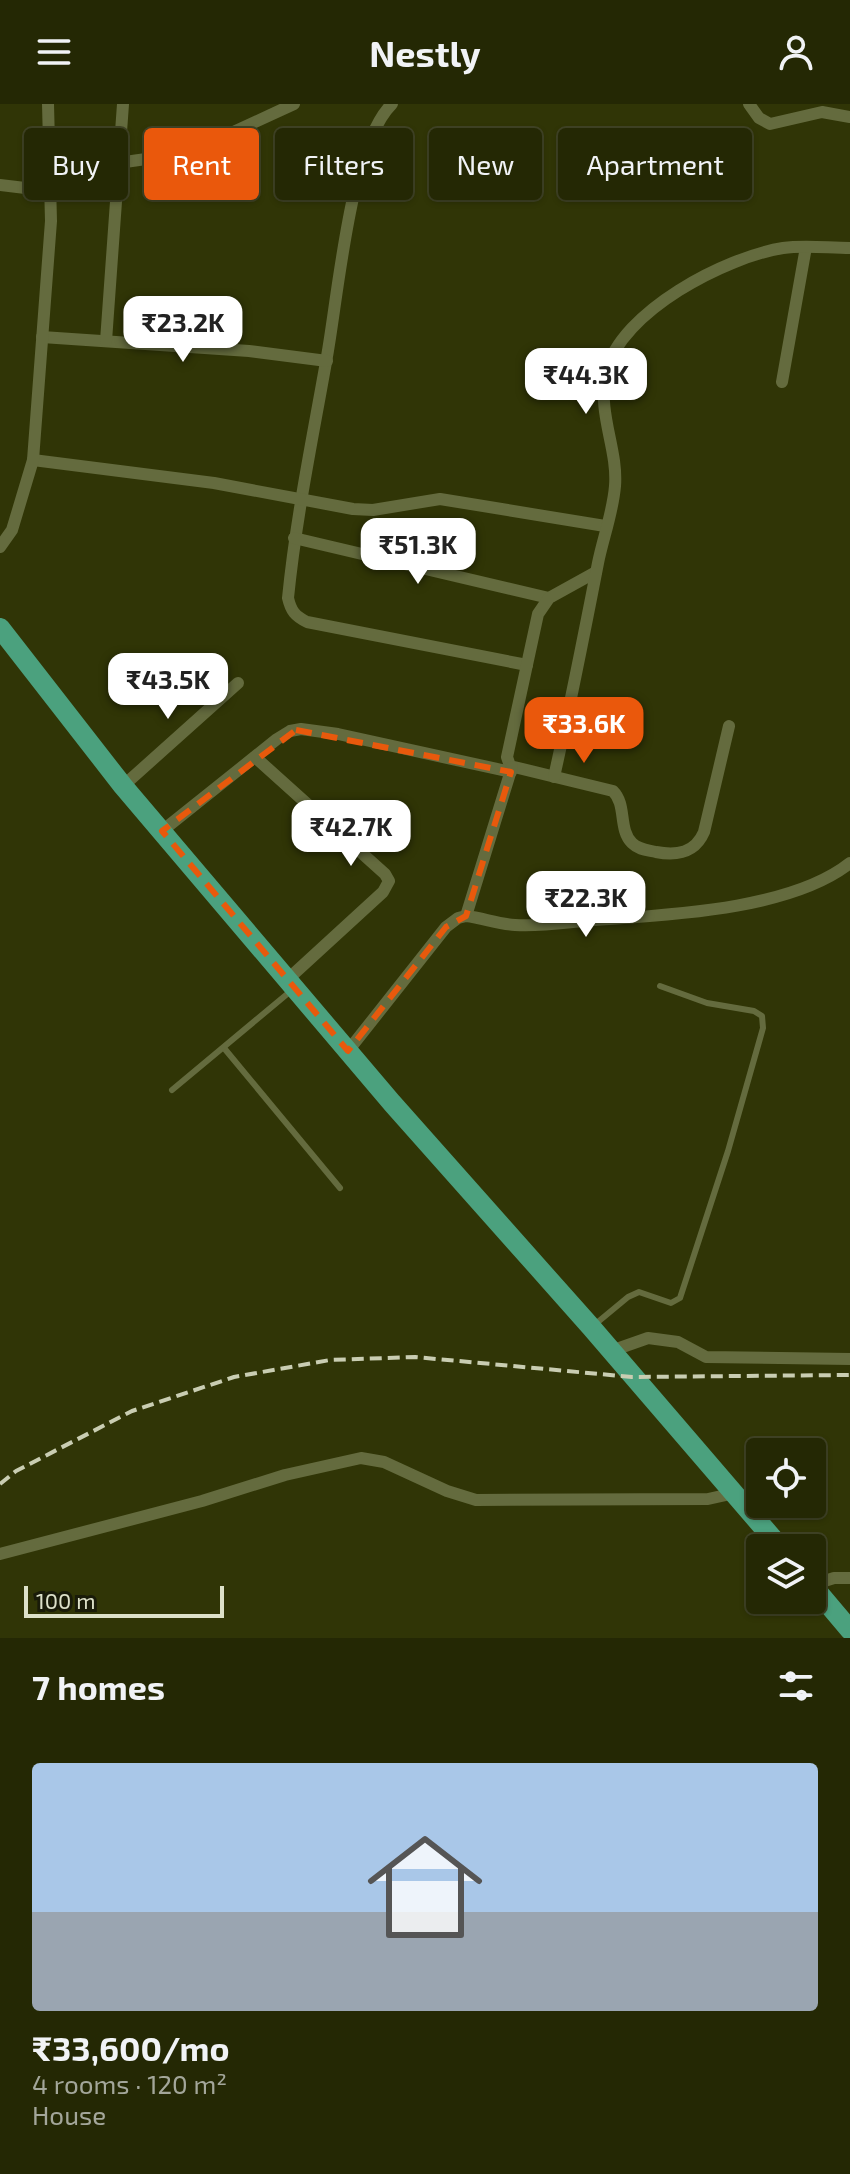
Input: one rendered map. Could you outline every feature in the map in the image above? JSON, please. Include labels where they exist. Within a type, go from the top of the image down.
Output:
[{"type":"main road","points":[[0,628],[123,786],[291,984],[769,1534]]},
{"type":"main road","points":[[826,1602],[850,1630]]},
{"type":"street","points":[[48,104],[49,128]]},
{"type":"street","points":[[121,128],[123,104]]},
{"type":"street","points":[[128,162],[188,153],[294,104]]},
{"type":"street","points":[[392,104],[373,131],[361,165],[300,500],[288,598],[293,614],[299,618],[527,665]]},
{"type":"street","points":[[749,104],[759,118],[770,124],[810,113],[850,117]]},
{"type":"street","points":[[0,185],[24,188]]},
{"type":"street","points":[[0,547],[12,530],[33,460],[50,200]]},
{"type":"street","points":[[106,341],[116,200]]},
{"type":"street","points":[[782,382],[806,247]]},
{"type":"street","points":[[554,777],[615,488],[604,392],[606,372],[622,341],[670,296],[707,274],[772,250],[850,248]]},
{"type":"street","points":[[42,337],[249,351],[327,361]]},
{"type":"street","points":[[33,460],[214,483],[364,511],[440,499],[605,526]]},
{"type":"street","points":[[294,538],[549,598]]},
{"type":"street","points":[[466,916],[512,770],[507,757],[538,614],[549,598],[596,572]]},
{"type":"street","points":[[123,786],[238,683]]},
{"type":"street","points":[[162,831],[285,734],[301,729],[613,791],[619,800],[627,837],[637,847],[667,854],[683,852],[696,844],[704,832],[729,726]]},
{"type":"street","points":[[255,757],[385,874],[389,881],[383,892],[291,984]]},
{"type":"street","points":[[348,1051],[446,927],[458,918],[466,916],[519,926],[697,913],[772,897],[817,883],[850,863]]},
{"type":"street","points":[[611,1351],[648,1338],[678,1342],[706,1357],[850,1359]]},
{"type":"street","points":[[0,1554],[202,1501],[285,1475],[361,1458],[384,1462],[447,1491],[476,1500],[708,1499],[735,1493]]},
{"type":"street","points":[[826,1581],[850,1578]]},
{"type":"lane","points":[[172,1090],[224,1048],[291,984]]},
{"type":"lane","points":[[591,1327],[628,1297],[639,1292],[671,1303],[680,1298],[728,1151],[763,1028],[762,1016],[754,1011],[707,1003],[660,986]]},
{"type":"lane","points":[[224,1048],[340,1188]]},
{"type":"highlighted area","points":[[296,730],[511,772],[466,916],[446,927],[348,1051],[162,831]]},
{"type":"railway","points":[[0,1484],[16,1471],[132,1411],[234,1377],[330,1360],[415,1357],[632,1377],[850,1375]]}]
